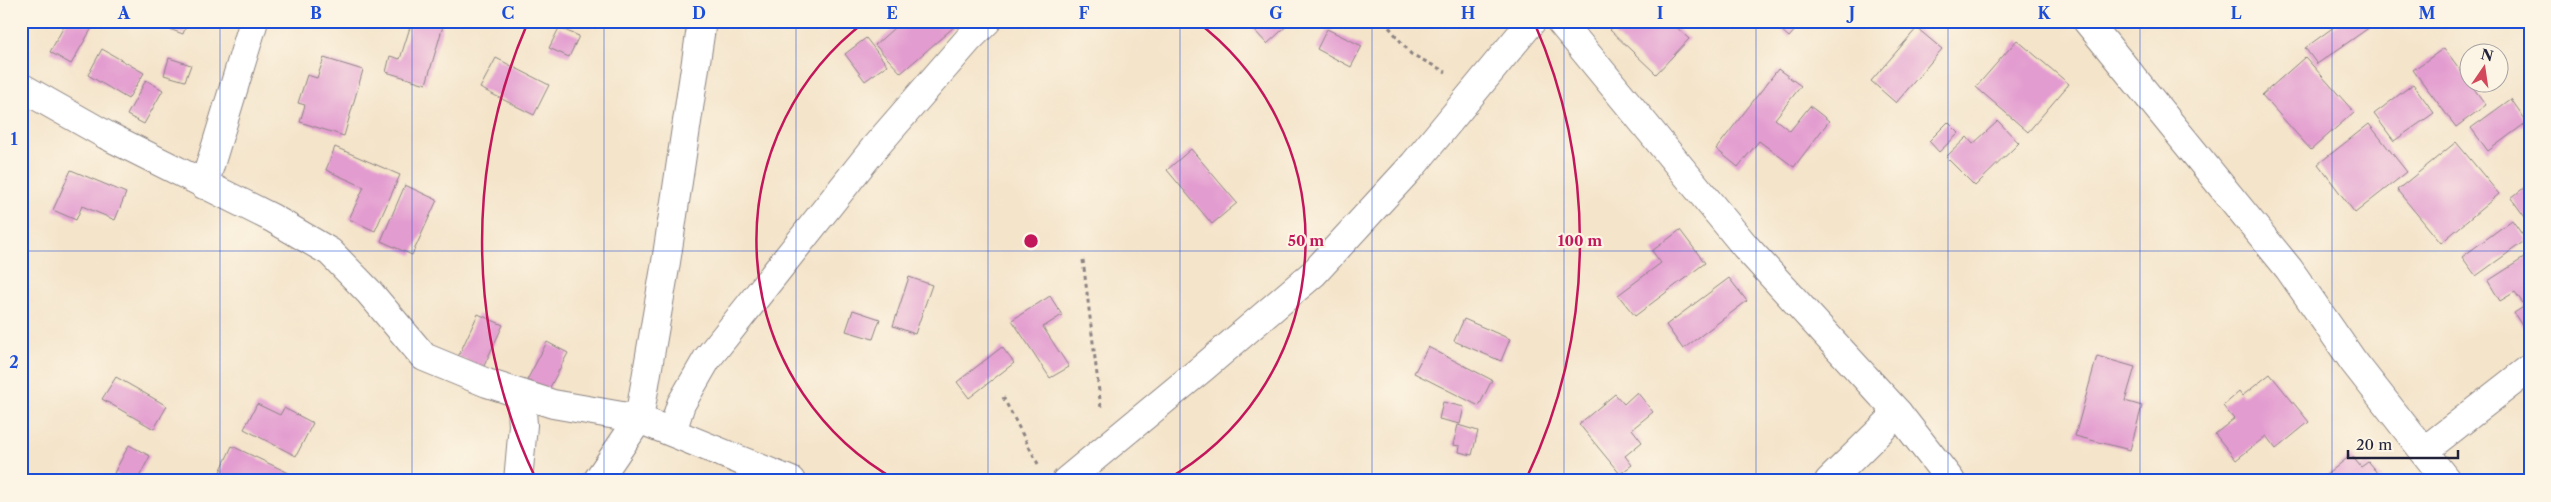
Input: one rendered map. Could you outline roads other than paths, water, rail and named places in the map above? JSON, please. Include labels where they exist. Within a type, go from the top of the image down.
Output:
[{"type":"street","points":[[204,185],[254,21]]},
{"type":"street","points":[[597,481],[639,419],[666,262],[702,21]]},
{"type":"street","points":[[672,432],[681,404],[707,358],[876,146],[968,40],[987,21]]},
{"type":"street","points":[[1053,476],[1116,440],[1314,273],[1414,164],[1532,21]]},
{"type":"street","points":[[1560,21],[1745,246],[1898,413],[1951,481]]},
{"type":"street","points":[[2087,21],[2289,269],[2353,361],[2425,450],[2447,481]]},
{"type":"street","points":[[21,87],[106,136],[272,218],[330,252],[369,292],[424,357],[521,395],[553,404],[639,419],[791,481]]},
{"type":"street","points":[[2425,450],[2530,368]]},
{"type":"street","points":[[518,481],[523,425],[521,395]]},
{"type":"street","points":[[1829,481],[1898,413]]}]
